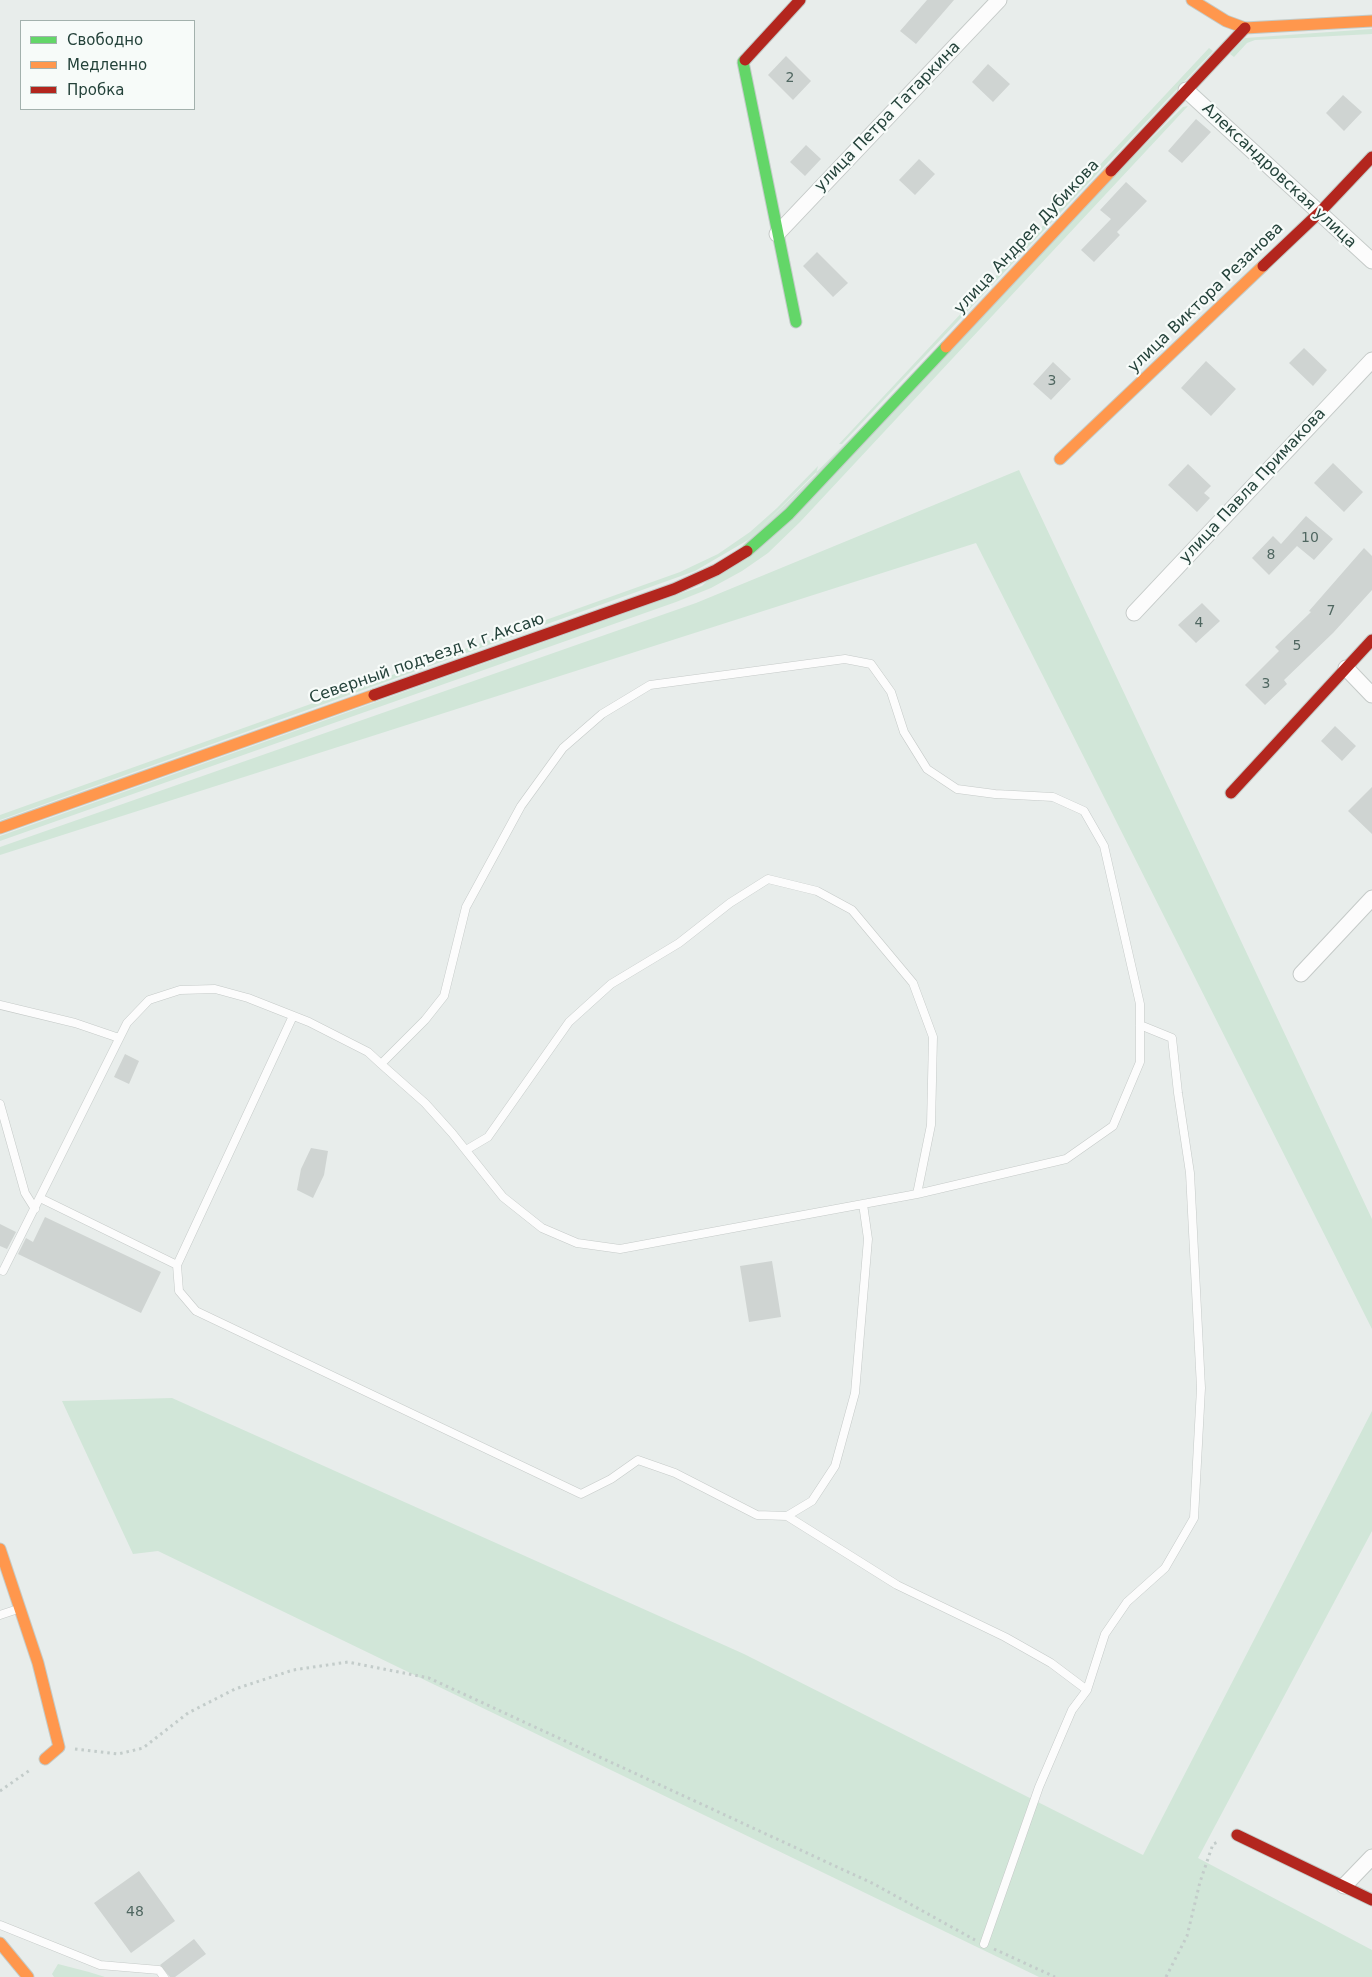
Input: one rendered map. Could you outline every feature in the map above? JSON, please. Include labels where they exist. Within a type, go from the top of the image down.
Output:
[{"type":"street","points":[[796,322],[743,62],[800,0]]},
{"type":"street","name":"улица Петра Татаркина","points":[[777,234],[999,0]]},
{"type":"street","points":[[1192,0],[1226,21],[1245,28],[1372,22]]},
{"type":"street","name":"улица Андрея Дубикова","points":[[834,468],[1245,28]]},
{"type":"street","name":"Александровская улица","points":[[1186,90],[1372,261]]},
{"type":"street","name":"улица Виктора Резанова","points":[[1060,459],[1320,212],[1372,158]]},
{"type":"street","name":"улица Павла Примакова","points":[[1134,613],[1372,360]]},
{"type":"street","name":"Северный подъезд к г.Аксаю","points":[[0,828],[696,580],[735,560],[759,542],[790,514],[834,468]]},
{"type":"street","points":[[1230,793],[1372,640]]},
{"type":"street","points":[[1346,668],[1372,695]]},
{"type":"street","points":[[1301,974],[1372,898]]},
{"type":"street","points":[[0,1549],[38,1663],[59,1747],[44,1759]]},
{"type":"street","points":[[1237,1835],[1372,1900]]},
{"type":"street","points":[[1344,1886],[1372,1857]]},
{"type":"street","points":[[0,1943],[28,1977]]},
{"type":"lane","points":[[3,1271],[126,1022],[148,1000],[180,990],[215,989],[248,998],[293,1016],[368,1052],[425,1103],[466,1150],[503,1197],[542,1228],[577,1243],[620,1249],[917,1194],[1066,1159],[1113,1126],[1140,1062],[1140,1004],[1104,846],[1084,811],[1053,797],[995,794],[957,789],[927,769],[904,732],[891,692],[871,664],[845,659],[650,685],[602,714],[563,748],[521,806],[466,907],[444,996],[425,1020],[382,1064]]},
{"type":"lane","points":[[466,1150],[488,1137],[569,1022],[611,984],[679,943],[730,903],[768,879],[817,891],[852,910],[913,983],[933,1036],[931,1125],[917,1194]]},
{"type":"lane","points":[[0,1005],[75,1023],[119,1038]]},
{"type":"lane","points":[[293,1016],[177,1265],[179,1291],[196,1310],[581,1494],[611,1479],[638,1460],[675,1472],[756,1515],[787,1516],[897,1585],[1005,1637],[1051,1664],[1087,1690]]},
{"type":"lane","points":[[984,1944],[1039,1787],[1072,1710],[1087,1690],[1104,1634],[1127,1602],[1165,1568],[1194,1518],[1201,1388],[1190,1173],[1172,1038],[1140,1025]]},
{"type":"lane","points":[[0,1104],[25,1193],[35,1209]]},
{"type":"lane","points":[[40,1198],[177,1265]]},
{"type":"lane","points":[[787,1516],[812,1501],[835,1466],[855,1393],[868,1239],[863,1204]]},
{"type":"lane","points":[[0,1615],[20,1609]]},
{"type":"lane","points":[[0,1925],[100,1964],[159,1970],[164,1977]]},
{"type":"path","points":[[59,1747],[118,1754],[143,1748],[188,1713],[235,1689],[292,1670],[348,1662],[429,1678],[874,1884],[984,1944],[1055,1977]]},
{"type":"path","points":[[0,1791],[44,1759]]},
{"type":"path","points":[[1166,1977],[1187,1936],[1200,1882],[1213,1844],[1237,1835]]},
{"type":"green space","points":[[1372,29],[1372,34],[1255,40],[1247,43],[1234,57],[1230,54],[1245,38]]},
{"type":"green space","points":[[1209,48],[1213,51],[842,444],[839,444]]},
{"type":"green space","points":[[1188,106],[800,522],[768,553],[742,571],[711,588],[676,602],[0,841],[0,836],[702,586],[1183,107]]},
{"type":"green space","points":[[818,466],[816,474],[748,540],[695,571],[0,820],[0,815],[680,572],[718,554],[750,532],[777,508]]},
{"type":"green space","points":[[1019,470],[1372,1219],[1372,1329],[976,543],[0,855],[0,847],[696,603]]},
{"type":"green space","points":[[172,1398],[744,1654],[1143,1855],[1372,1411],[1372,1531],[1198,1858],[1372,1950],[1372,1977],[1039,1977],[158,1551],[133,1554],[62,1401]]},
{"type":"green space","points":[[58,1964],[105,1977],[54,1977],[52,1974]]},
{"type":"building","points":[[927,0],[954,0],[916,44],[900,31]]},
{"type":"building","points":[[786,56],[811,81],[793,100],[768,75]]},
{"type":"building","points":[[988,64],[1010,84],[993,102],[972,82]]},
{"type":"building","points":[[1343,95],[1362,112],[1344,131],[1326,113]]},
{"type":"building","points":[[1196,119],[1211,132],[1182,163],[1168,151]]},
{"type":"building","points":[[806,145],[821,159],[805,176],[790,162]]},
{"type":"building","points":[[919,159],[935,174],[915,195],[899,180]]},
{"type":"building","points":[[1126,182],[1147,201],[1117,232],[1120,235],[1094,262],[1081,250],[1111,219],[1100,210]]},
{"type":"building","points":[[817,252],[848,283],[833,297],[803,266]]},
{"type":"building","points":[[1304,348],[1327,370],[1313,386],[1289,363]]},
{"type":"building","points":[[1206,361],[1236,389],[1211,416],[1181,388]]},
{"type":"building","points":[[1053,362],[1071,379],[1051,400],[1033,384]]},
{"type":"building","points":[[1333,463],[1363,492],[1344,512],[1314,483]]},
{"type":"building","points":[[1188,464],[1211,486],[1204,493],[1210,498],[1197,512],[1168,485]]},
{"type":"building","points":[[1306,516],[1333,539],[1314,560],[1297,546],[1269,575],[1252,558],[1273,536],[1281,544]]},
{"type":"building","points":[[1364,548],[1372,556],[1372,590],[1333,633],[1284,680],[1287,684],[1265,705],[1245,685],[1279,651],[1275,647],[1311,612],[1309,611]]},
{"type":"building","points":[[1202,603],[1220,621],[1196,643],[1178,625]]},
{"type":"building","points":[[1335,726],[1356,746],[1342,761],[1321,741]]},
{"type":"building","points":[[1372,787],[1372,834],[1348,811]]},
{"type":"building","points":[[125,1054],[139,1061],[129,1084],[114,1077]]},
{"type":"building","points":[[311,1148],[328,1151],[324,1175],[313,1198],[297,1190],[301,1169]]},
{"type":"building","points":[[45,1217],[161,1272],[141,1313],[18,1254],[26,1238],[33,1242]]},
{"type":"building","points":[[0,1224],[16,1232],[7,1249],[0,1246]]},
{"type":"building","points":[[772,1261],[781,1317],[749,1322],[740,1266]]},
{"type":"building","points":[[139,1871],[175,1921],[131,1953],[94,1903]]},
{"type":"building","points":[[194,1939],[206,1954],[175,1977],[170,1977],[160,1965]]},
{"type":"traffic: fast","points":[[745,60],[743,62],[796,322]]},
{"type":"traffic: fast","points":[[747,551],[789,514],[946,347]]},
{"type":"traffic: slow","points":[[1192,0],[1226,21],[1245,28],[1372,21]]},
{"type":"traffic: slow","points":[[946,347],[1111,171]]},
{"type":"traffic: slow","points":[[1060,459],[1263,266]]},
{"type":"traffic: slow","points":[[0,828],[374,695]]},
{"type":"traffic: slow","points":[[0,1549],[38,1663],[59,1747],[45,1759]]},
{"type":"traffic: slow","points":[[0,1943],[28,1977]]},
{"type":"traffic: jam","points":[[745,60],[800,0]]},
{"type":"traffic: jam","points":[[1111,171],[1245,28]]},
{"type":"traffic: jam","points":[[1263,266],[1320,212],[1372,157]]},
{"type":"traffic: jam","points":[[374,695],[674,589],[716,570],[747,551]]},
{"type":"traffic: jam","points":[[1231,793],[1372,640]]},
{"type":"traffic: jam","points":[[1237,1835],[1372,1900]]}]
